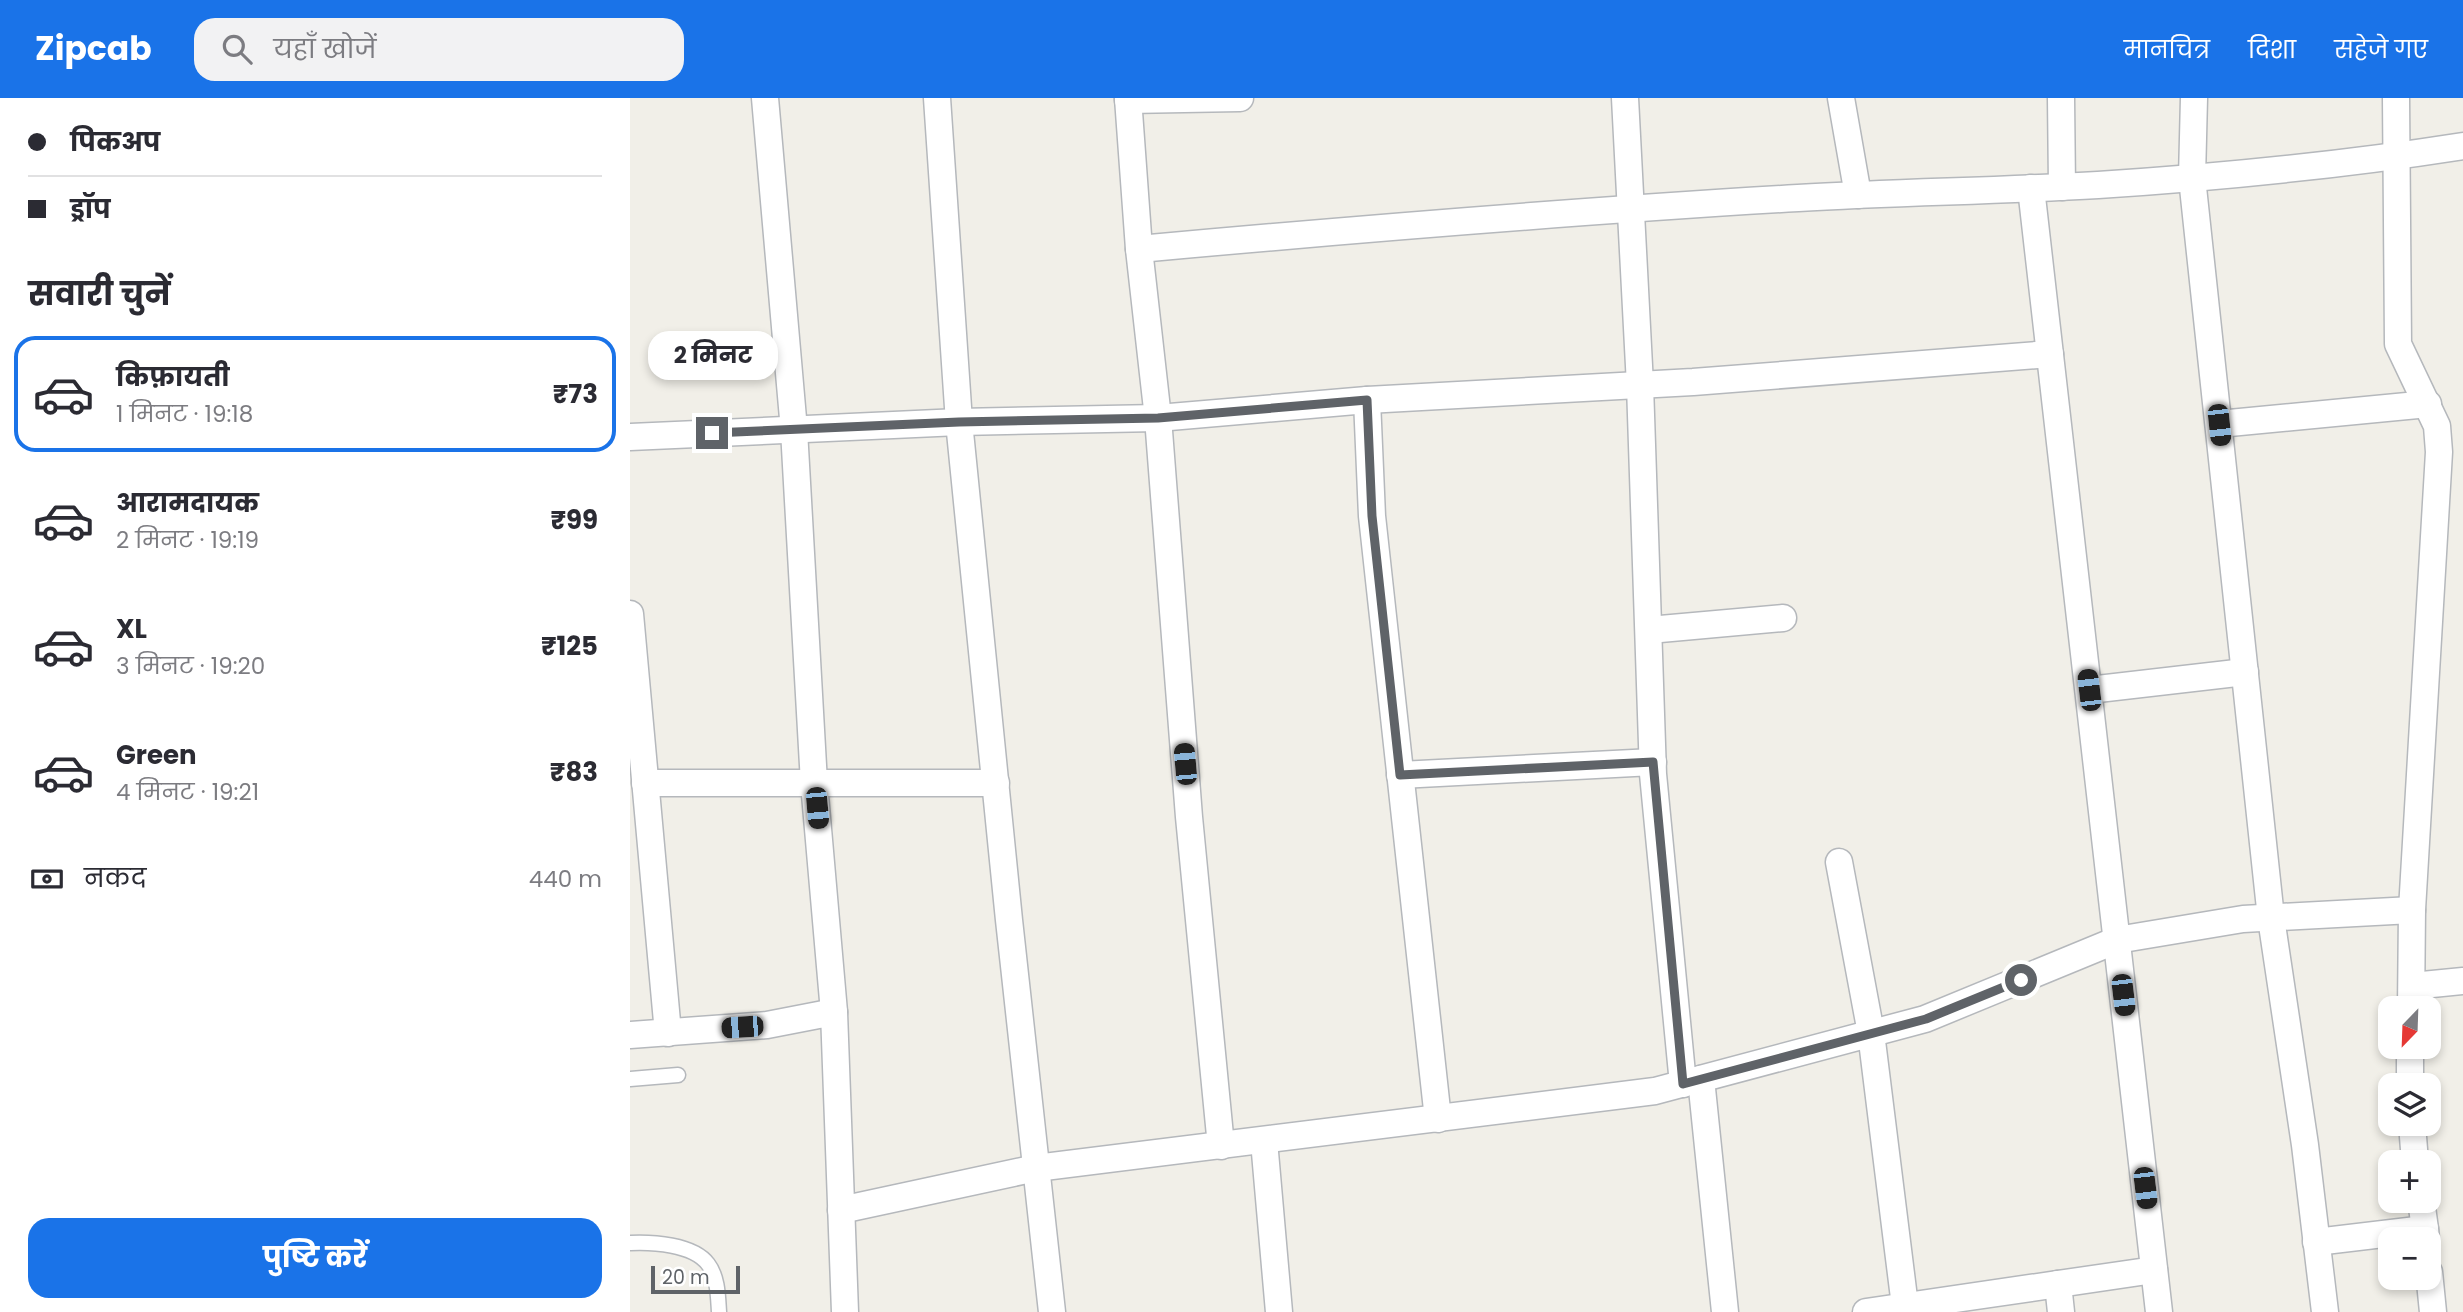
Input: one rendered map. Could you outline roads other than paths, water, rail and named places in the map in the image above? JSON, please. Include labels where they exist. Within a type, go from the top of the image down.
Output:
[{"type":"street","points":[[765,98],[794,430],[814,783],[834,1012],[845,1312]]},
{"type":"street","points":[[937,98],[959,422],[1052,1312]]},
{"type":"street","points":[[1221,1146],[1189,817],[1158,418],[1139,248],[1128,99],[1240,98]]},
{"type":"street","points":[[1625,98],[1640,385],[1653,762],[1692,1081],[1725,1312]]},
{"type":"street","points":[[1841,98],[1858,195]]},
{"type":"street","points":[[2061,98],[2062,187]]},
{"type":"street","points":[[2194,98],[2192,178],[2271,918],[2305,1145],[2325,1312]]},
{"type":"street","points":[[2396,98],[2398,344],[2437,426],[2439,452],[2412,910],[2412,996]]},
{"type":"street","points":[[1139,248],[1488,218],[2192,178],[2395,157],[2463,146]]},
{"type":"street","points":[[2031,188],[2159,1312]]},
{"type":"street","points":[[630,437],[959,422],[1158,418],[1367,400],[1640,385],[2050,354]]},
{"type":"street","points":[[1367,400],[1372,516],[1438,1119]]},
{"type":"street","points":[[2219,425],[2428,404]]},
{"type":"street","points":[[630,614],[668,1032]]},
{"type":"street","points":[[1648,630],[1783,618]]},
{"type":"street","points":[[2089,690],[2245,672]]},
{"type":"street","points":[[1400,775],[1653,762]]},
{"type":"street","points":[[645,783],[996,783]]},
{"type":"street","points":[[1839,862],[1871,1033],[1905,1306]]},
{"type":"street","points":[[841,1210],[1036,1168],[1655,1091],[1926,1019],[2117,940],[2243,919],[2412,910]]},
{"type":"street","points":[[2415,996],[2463,981]]},
{"type":"street","points":[[630,1035],[767,1025],[834,1012]]},
{"type":"street","points":[[1264,1140],[1279,1312]]},
{"type":"street","points":[[2316,1242],[2378,1237]]},
{"type":"street","points":[[1866,1312],[2154,1270]]},
{"type":"street","points":[[2058,1284],[2061,1312]]},
{"type":"street","points":[[2431,1290],[2433,1312]]},
{"type":"lane","points":[[630,1079],[678,1075]]},
{"type":"lane","points":[[630,1243],[653,1242],[683,1249],[707,1263],[718,1289],[719,1312]]}]
